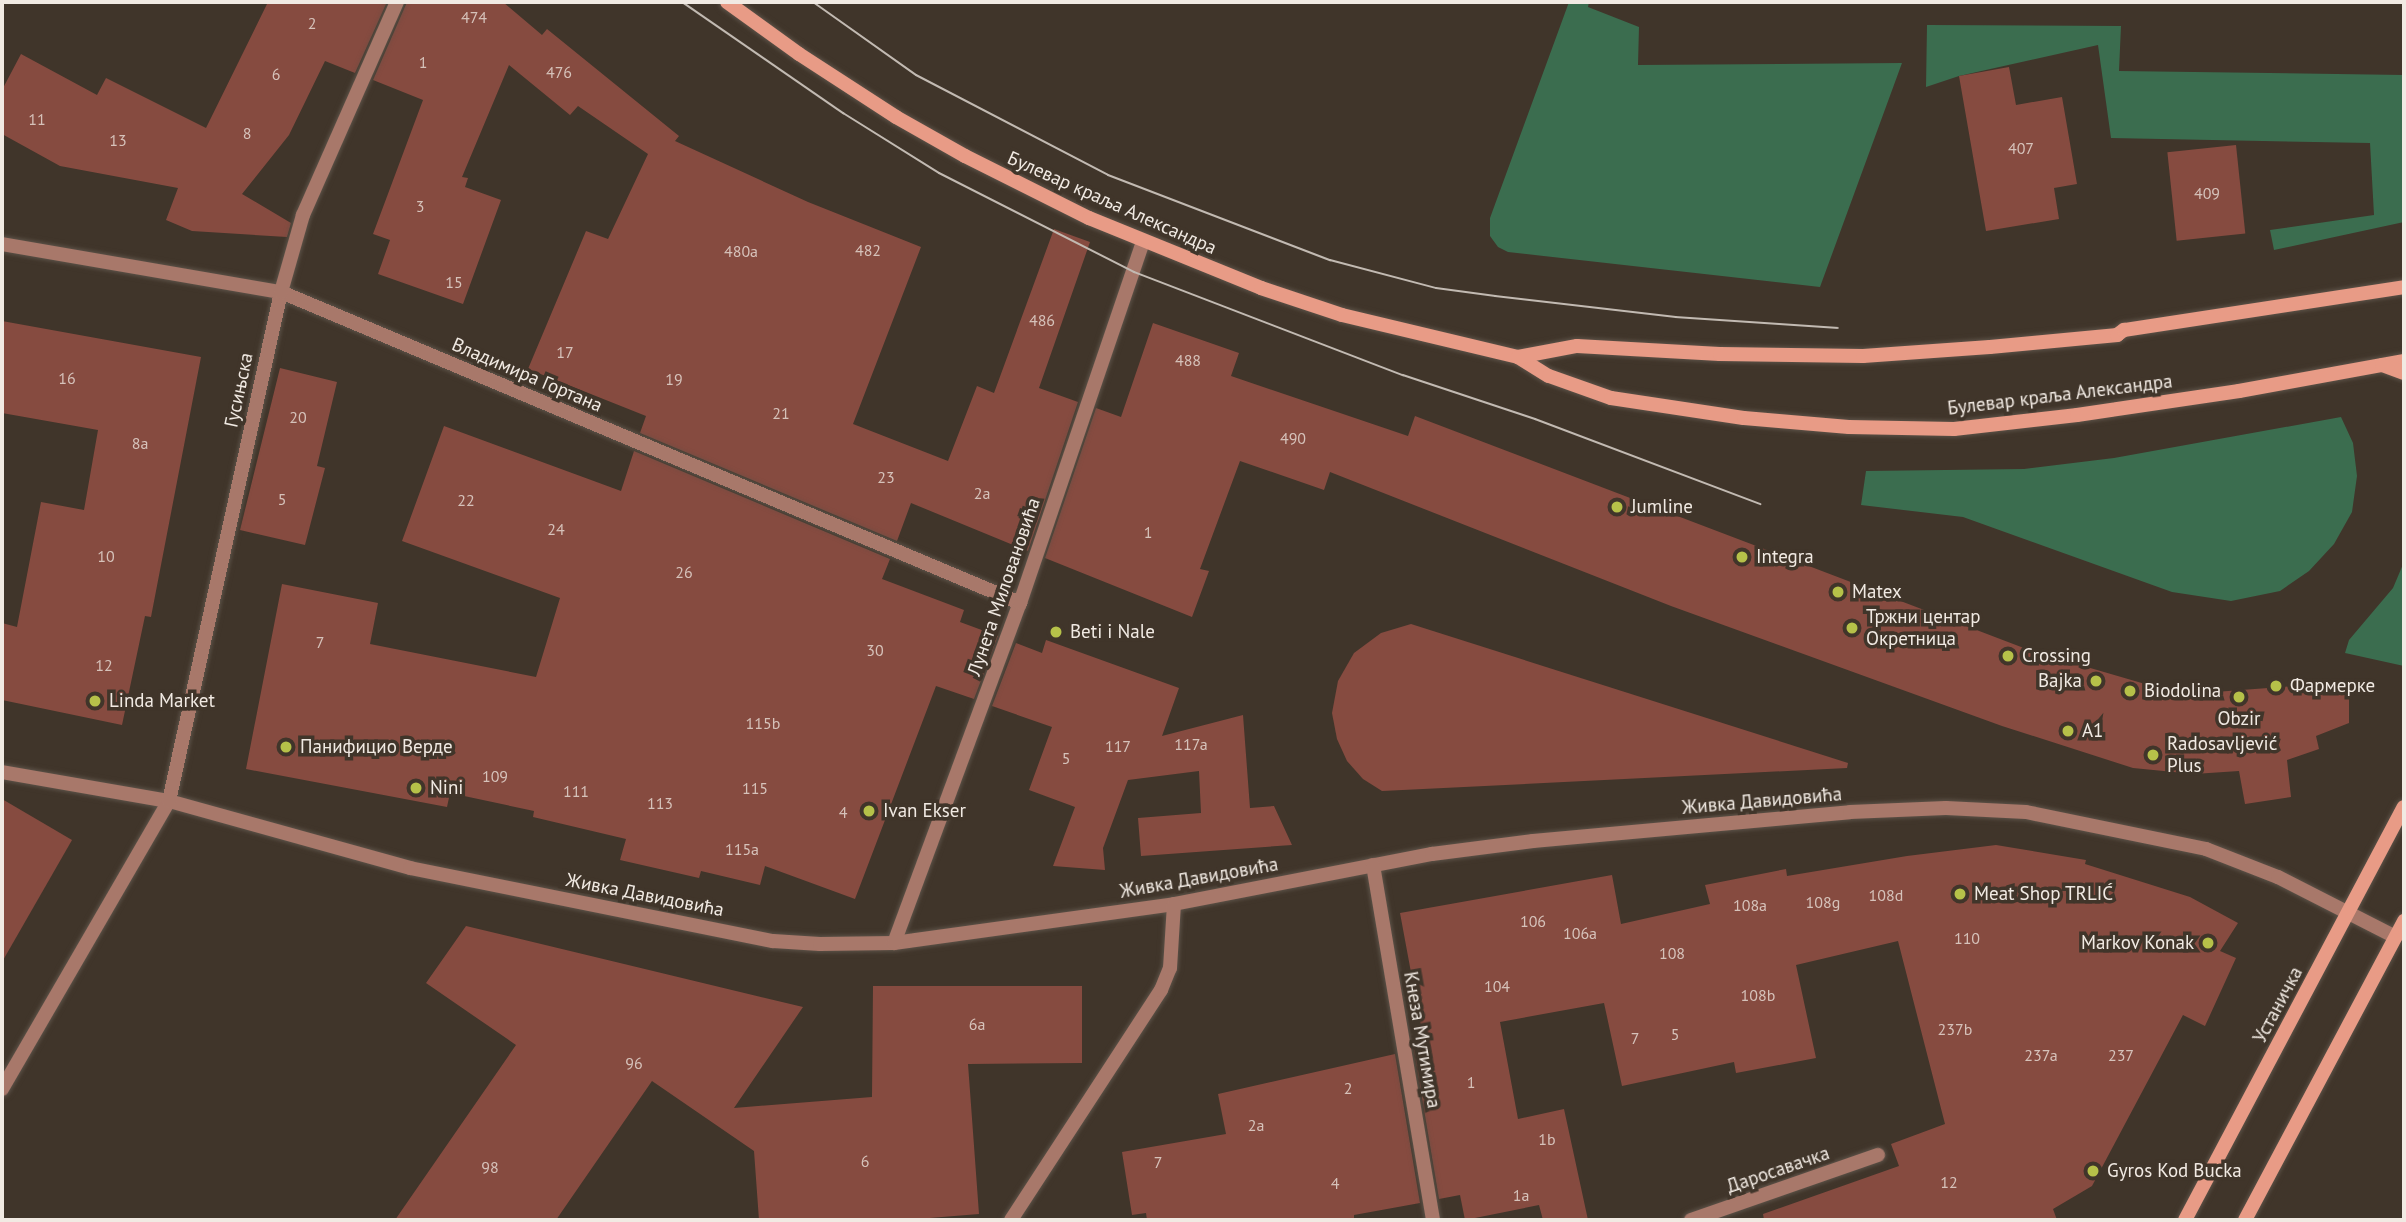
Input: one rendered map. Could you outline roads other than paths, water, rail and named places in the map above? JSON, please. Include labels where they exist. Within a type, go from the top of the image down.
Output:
[{"type":"main road","name":"Булевар краља Александра","points":[[727,2],[799,54],[936,141],[1056,202],[1143,242],[1261,288],[1342,315],[1518,357],[1562,382],[1611,398],[1744,418],[1849,426],[1954,429],[2077,415],[2404,361]]},
{"type":"main road","name":"Булевар краља Александра","points":[[1518,357],[1577,346],[1720,354],[1863,356],[1977,348],[2117,335],[2124,330],[2404,287]]},
{"type":"main road","points":[[2381,365],[2404,373]]},
{"type":"main road","name":"Устаничка","points":[[2185,1220],[2404,807]]},
{"type":"main road","points":[[2245,1220],[2404,921]]},
{"type":"street","name":"Гусињска","points":[[2,1089],[169,802],[281,292],[303,215],[397,2]]},
{"type":"street","name":"Лунета Миловановића","points":[[894,943],[1020,603],[1143,242]]},
{"type":"street","name":"Владимира Гортана","points":[[2,244],[281,292],[1020,603]]},
{"type":"street","name":"Живка Давидовића","points":[[2,772],[169,802],[411,868],[764,939],[820,944],[894,943],[1174,904],[1373,865],[1533,841],[1837,814],[1947,808],[2026,812],[2206,849],[2277,877],[2396,937]]},
{"type":"street","name":"Кнеза Мутимира","points":[[1373,865],[1433,1220]]},
{"type":"street","points":[[1011,1220],[1161,990],[1170,968],[1174,904]]},
{"type":"street","name":"Даросавачка","points":[[1691,1220],[1878,1155]]},
{"type":"tram line","points":[[682,2],[843,113],[939,173],[1134,272],[1403,375],[1535,419],[1760,504]]},
{"type":"tram line","points":[[813,2],[916,75],[1108,175],[1330,260],[1436,288],[1495,296],[1676,317],[1838,328]]},
{"type":"place","name":"Jumline","points":[[1617,507]]},
{"type":"place","name":"Integra","points":[[1742,557]]},
{"type":"place","name":"Matex","points":[[1838,592]]},
{"type":"place","name":"Тржни центар Окретница","points":[[1852,628]]},
{"type":"place","name":"Beti i Nale","points":[[1056,632]]},
{"type":"place","name":"Crossing","points":[[2008,656]]},
{"type":"place","name":"Bajka","points":[[2096,681]]},
{"type":"place","name":"Фармерке","points":[[2276,686]]},
{"type":"place","name":"Biodolina","points":[[2130,691]]},
{"type":"place","name":"Obzir","points":[[2239,697]]},
{"type":"place","name":"Linda Market","points":[[95,701]]},
{"type":"place","name":"A1","points":[[2068,731]]},
{"type":"place","name":"Панифицио Верде","points":[[286,747]]},
{"type":"place","name":"Radosavljević Plus","points":[[2153,755]]},
{"type":"place","name":"Nini","points":[[416,788]]},
{"type":"place","name":"Ivan Ekser","points":[[869,811]]},
{"type":"place","name":"Meat Shop TRLIĆ","points":[[1960,894]]},
{"type":"place","name":"Markov Konak","points":[[2208,943]]},
{"type":"place","name":"Gyros Kod Bucka","points":[[2093,1171]]}]
